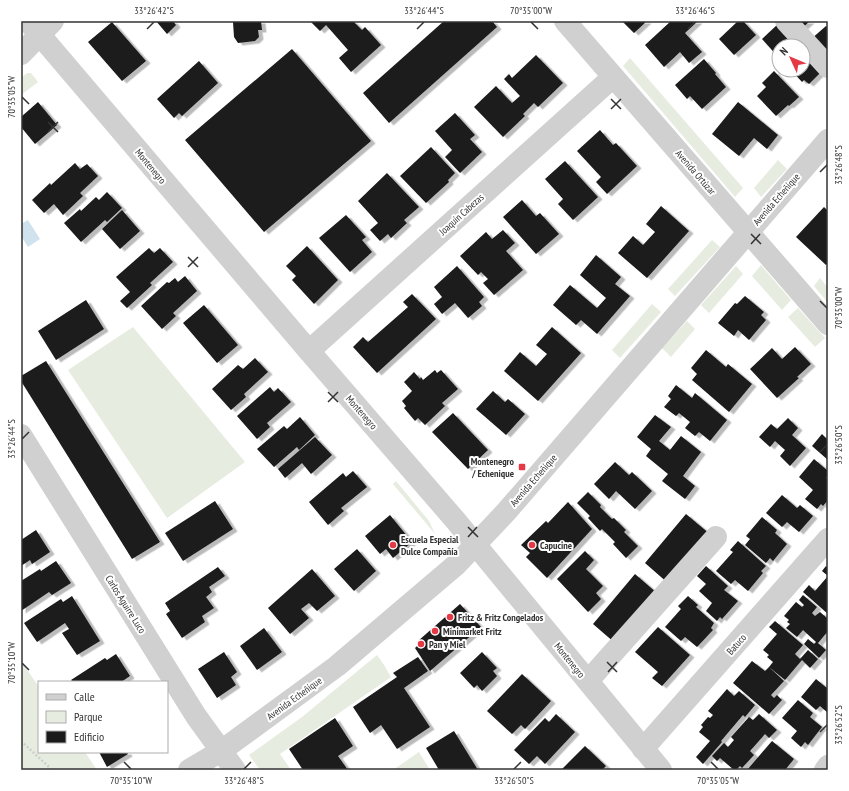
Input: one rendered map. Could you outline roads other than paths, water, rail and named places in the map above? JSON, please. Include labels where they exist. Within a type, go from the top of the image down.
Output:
[{"type":"street","name":"Avenida Ortúzar","points":[[565,21],[828,324]]},
{"type":"street","points":[[786,21],[828,67]]},
{"type":"street","points":[[21,54],[40,26]]},
{"type":"street","name":"Montenegro","points":[[40,26],[309,351],[475,544],[661,770]]},
{"type":"street","name":"Joaquín Cabezas","points":[[309,351],[613,77]]},
{"type":"street","name":"Avenida Echeñique","points":[[189,770],[221,751],[337,666],[457,564],[506,512],[828,140]]},
{"type":"street","name":"Carlos Aguirre Luco","points":[[21,435],[196,716],[235,770]]},
{"type":"street","points":[[588,681],[716,537]]},
{"type":"street","name":"Batuco","points":[[643,749],[828,539]]},
{"type":"street","points":[[825,770],[828,766]]},
{"type":"water","points":[[28,220],[40,239],[28,247],[21,236],[21,224]]},
{"type":"place","name":"Montenegro / Echenique","points":[[522,467]]},
{"type":"place","name":"Escuela Especial Dulce Compañía","points":[[393,545]]},
{"type":"place","name":"Capucine","points":[[532,545]]},
{"type":"place","name":"Fritz & Fritz Congelados","points":[[450,617]]},
{"type":"place","name":"Minimarket Fritz","points":[[435,631]]},
{"type":"place","name":"Pan y Miel","points":[[421,644]]}]
